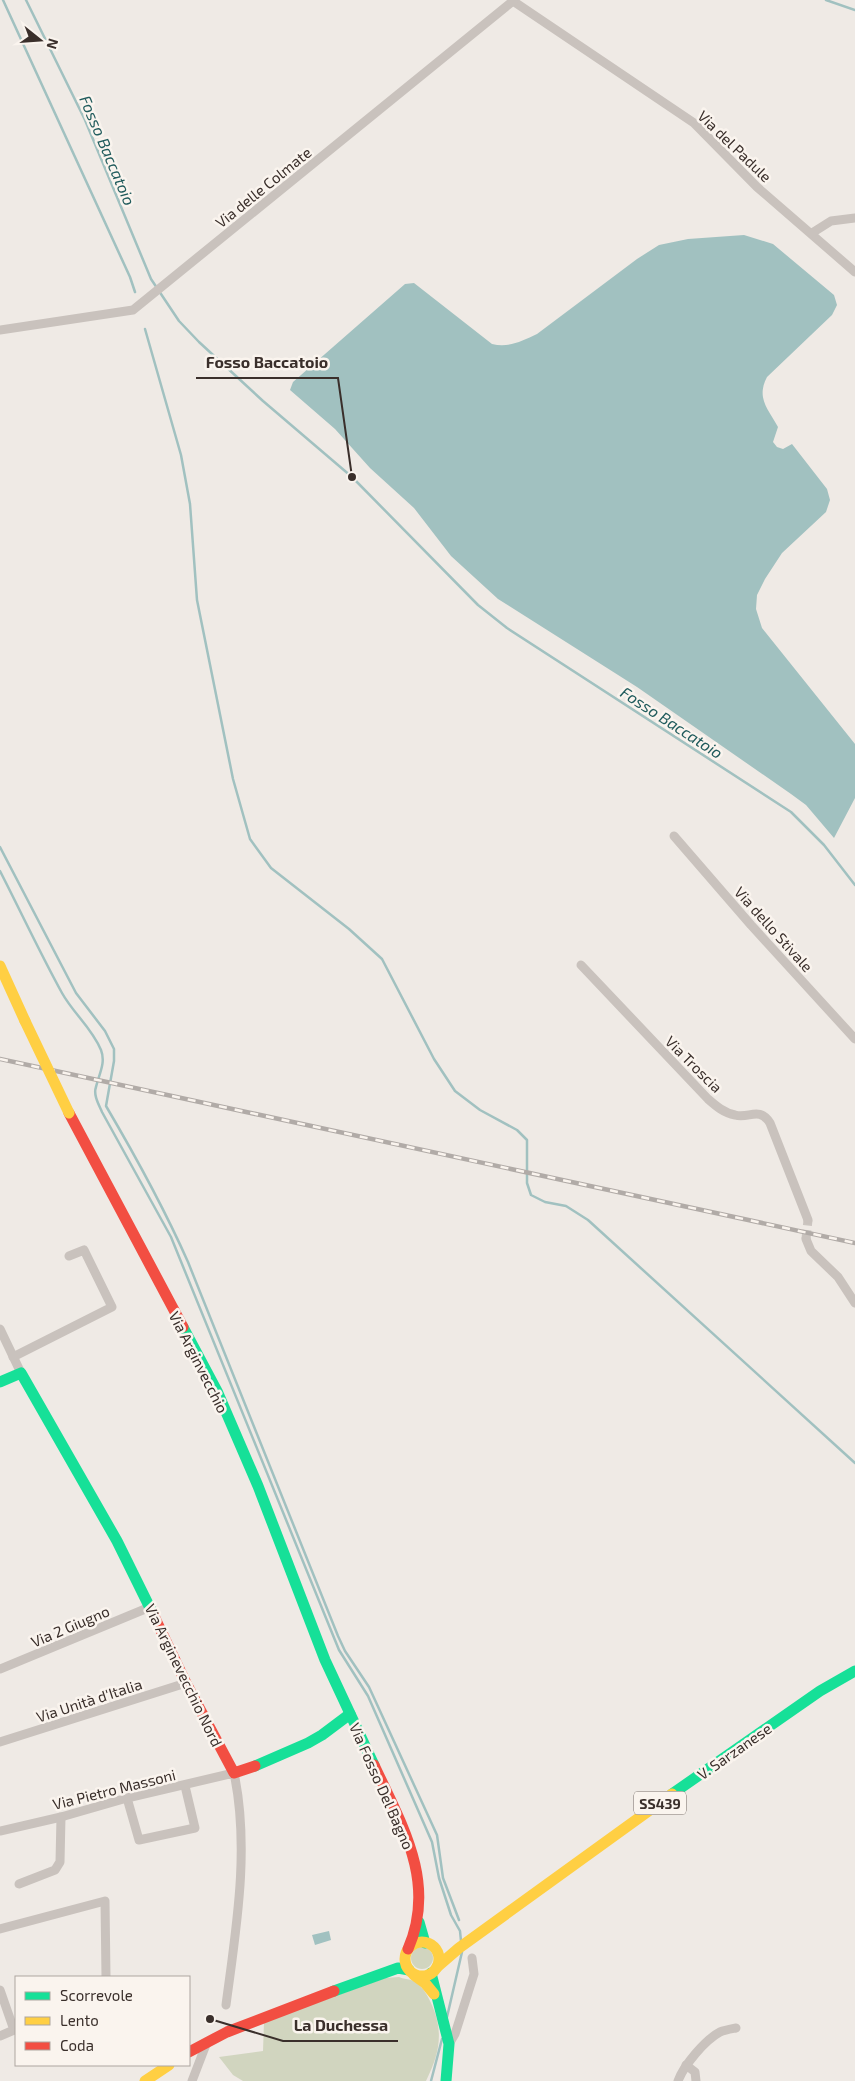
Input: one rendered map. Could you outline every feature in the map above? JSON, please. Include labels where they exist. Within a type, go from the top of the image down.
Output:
[{"type":"main road","name":"Via Arginvecchio","points":[[0,966],[68,1113],[217,1391],[258,1486],[325,1660],[350,1714]]},
{"type":"main road","points":[[0,1382],[20,1373]]},
{"type":"main road","name":"Via Arginevecchio Nord","points":[[20,1373],[117,1542],[186,1683],[234,1773]]},
{"type":"main road","name":"V. Sarzanese","points":[[459,1948],[718,1761],[820,1691],[855,1670]]},
{"type":"main road","points":[[234,1773],[266,1763],[296,1750],[319,1737],[350,1714]]},
{"type":"main road","name":"Via Fosso Del Bagno","points":[[350,1714],[400,1821],[415,1861],[420,1889],[418,1917],[415,1933],[406,1954]]},
{"type":"main road","name":"Via Fosso Del Bagno","points":[[418,1917],[420,1930],[429,1945]]},
{"type":"main road","points":[[380,1974],[406,1954],[416,1943],[446,1949],[459,1948]]},
{"type":"main road","points":[[429,1945],[438,1956],[434,1970],[436,1997]]},
{"type":"main road","name":"SS439","points":[[434,1970],[459,1948]]},
{"type":"main road","points":[[406,1954],[411,1973],[426,1983],[436,1997],[442,2012],[448,2039],[446,2081]]},
{"type":"main road","points":[[190,2051],[226,2032],[380,1974],[398,1968],[423,1976],[434,1970]]},
{"type":"main road","points":[[146,2081],[168,2066]]},
{"type":"street","name":"Via del Padule","points":[[513,0],[694,123],[757,187],[855,272]]},
{"type":"street","name":"Via delle Colmate","points":[[0,330],[132,310],[513,0]]},
{"type":"street","points":[[812,233],[832,221],[855,218]]},
{"type":"street","name":"Via dello Stivale","points":[[674,836],[855,1040]]},
{"type":"street","name":"Via Troscia","points":[[581,965],[708,1100],[727,1113],[738,1116],[758,1114],[766,1116],[808,1220]]},
{"type":"street","points":[[806,1239],[811,1251],[838,1277],[855,1303]]},
{"type":"street","points":[[13,1357],[112,1307],[84,1250],[69,1256]]},
{"type":"street","points":[[0,1329],[20,1373]]},
{"type":"street","name":"Via 2 Giugno","points":[[0,1669],[150,1607]]},
{"type":"street","name":"Via Unità d'Italia","points":[[0,1742],[186,1683]]},
{"type":"street","name":"Via Pietro Massoni","points":[[0,1831],[61,1817],[126,1798],[186,1786],[234,1773]]},
{"type":"street","name":"Via Arginevecchio Nord","points":[[226,2005],[239,1899],[240,1798],[234,1773]]},
{"type":"street","points":[[126,1798],[139,1840],[195,1828],[186,1786]]},
{"type":"street","points":[[19,1884],[55,1870],[60,1862],[61,1817]]},
{"type":"street","points":[[0,1929],[105,1901],[106,1976]]},
{"type":"street","points":[[448,2039],[455,2034],[474,1974],[472,1958]]},
{"type":"street","points":[[0,1990],[15,2029],[0,2036]]},
{"type":"street","points":[[678,2081],[686,2065],[712,2038],[722,2031],[736,2028]]},
{"type":"street","points":[[192,2081],[208,2042]]},
{"type":"street","points":[[686,2065],[695,2072],[696,2081]]},
{"type":"green space","points":[[422,1947],[430,1950],[433,1958],[430,1966],[422,1969],[414,1966],[411,1958],[414,1950]]},
{"type":"green space","points":[[399,1977],[414,1981],[422,1988],[431,2003],[438,2023],[439,2042],[435,2061],[426,2081],[243,2081],[233,2075],[219,2057],[263,2051],[264,2022],[385,1978]]},
{"type":"water","points":[[744,235],[773,244],[834,295],[837,305],[832,315],[767,377],[764,384],[763,397],[767,409],[778,427],[773,442],[777,447],[783,449],[792,444],[827,489],[830,500],[826,512],[782,553],[757,595],[756,609],[762,628],[855,744],[855,798],[834,838],[806,805],[791,794],[637,687],[498,599],[451,556],[414,508],[370,468],[335,429],[290,390],[293,382],[405,284],[414,283],[492,344],[504,345],[521,341],[537,334],[637,259],[659,245],[688,239]]},
{"type":"water","points":[[329,1931],[331,1940],[315,1945],[312,1935]]},
{"type":"waterway","points":[[3,0],[130,277],[135,292]]},
{"type":"waterway","name":"Fosso Baccatoio","points":[[26,0],[85,120],[151,279],[179,321],[263,401],[352,477],[478,605],[507,628],[791,812],[824,845],[855,885]]},
{"type":"waterway","points":[[826,0],[855,10]]},
{"type":"waterway","points":[[145,329],[181,455],[190,504],[197,600],[233,779],[250,839],[271,868],[349,929],[382,959],[434,1059],[455,1091],[480,1110],[517,1130],[527,1140],[527,1183],[531,1195],[545,1202],[566,1206],[588,1220],[855,1463]]},
{"type":"waterway","points":[[0,847],[76,993],[105,1031],[114,1049],[114,1061],[106,1106],[149,1183],[188,1262],[338,1636],[345,1651],[369,1687],[437,1835],[443,1878],[459,1920]]},
{"type":"waterway","points":[[0,871],[62,993],[93,1035],[101,1050],[102,1064],[95,1090],[98,1103],[171,1237],[339,1650],[368,1696],[432,1842],[439,1878],[451,1915],[460,1931],[461,1941]]},
{"type":"waterway","points":[[447,2017],[462,1952]]},
{"type":"waterway","points":[[431,2081],[442,2039]]},
{"type":"tunnel","points":[[806,1239],[808,1220]]},
{"type":"railway","points":[[0,1059],[855,1243]]},
{"type":"traffic: fast","points":[[183,1327],[217,1391],[258,1486],[325,1660],[374,1765]]},
{"type":"traffic: fast","points":[[0,1382],[21,1373],[117,1541],[153,1614]]},
{"type":"traffic: fast","points":[[672,1794],[820,1691],[855,1671]]},
{"type":"traffic: fast","points":[[255,1766],[308,1743],[350,1714]]},
{"type":"traffic: fast","points":[[419,1922],[425,1943]]},
{"type":"traffic: fast","points":[[334,1991],[398,1968],[409,1970]]},
{"type":"traffic: fast","points":[[431,1973],[449,2044],[446,2081]]},
{"type":"traffic: slow","points":[[0,966],[25,1021]]},
{"type":"traffic: slow","points":[[25,1021],[69,1113]]},
{"type":"traffic: slow","points":[[437,1967],[459,1948],[672,1794]]},
{"type":"traffic: slow","points":[[422,1942],[434,1947],[439,1959],[434,1971],[422,1976],[410,1971],[405,1959],[410,1947],[422,1942]]},
{"type":"traffic: slow","points":[[414,1975],[425,1983],[434,1994]]},
{"type":"traffic: slow","points":[[145,2081],[168,2066]]},
{"type":"traffic: jam","points":[[69,1113],[183,1327]]},
{"type":"traffic: jam","points":[[153,1614],[186,1683],[234,1773],[255,1766]]},
{"type":"traffic: jam","points":[[374,1765],[405,1832],[417,1878],[419,1901],[416,1925],[408,1949]]},
{"type":"traffic: jam","points":[[190,2051],[227,2032],[334,1991]]},
{"type":"place","name":"Fosso Baccatoio","points":[[352,477]]},
{"type":"place","name":"La Duchessa","points":[[210,2019]]}]
